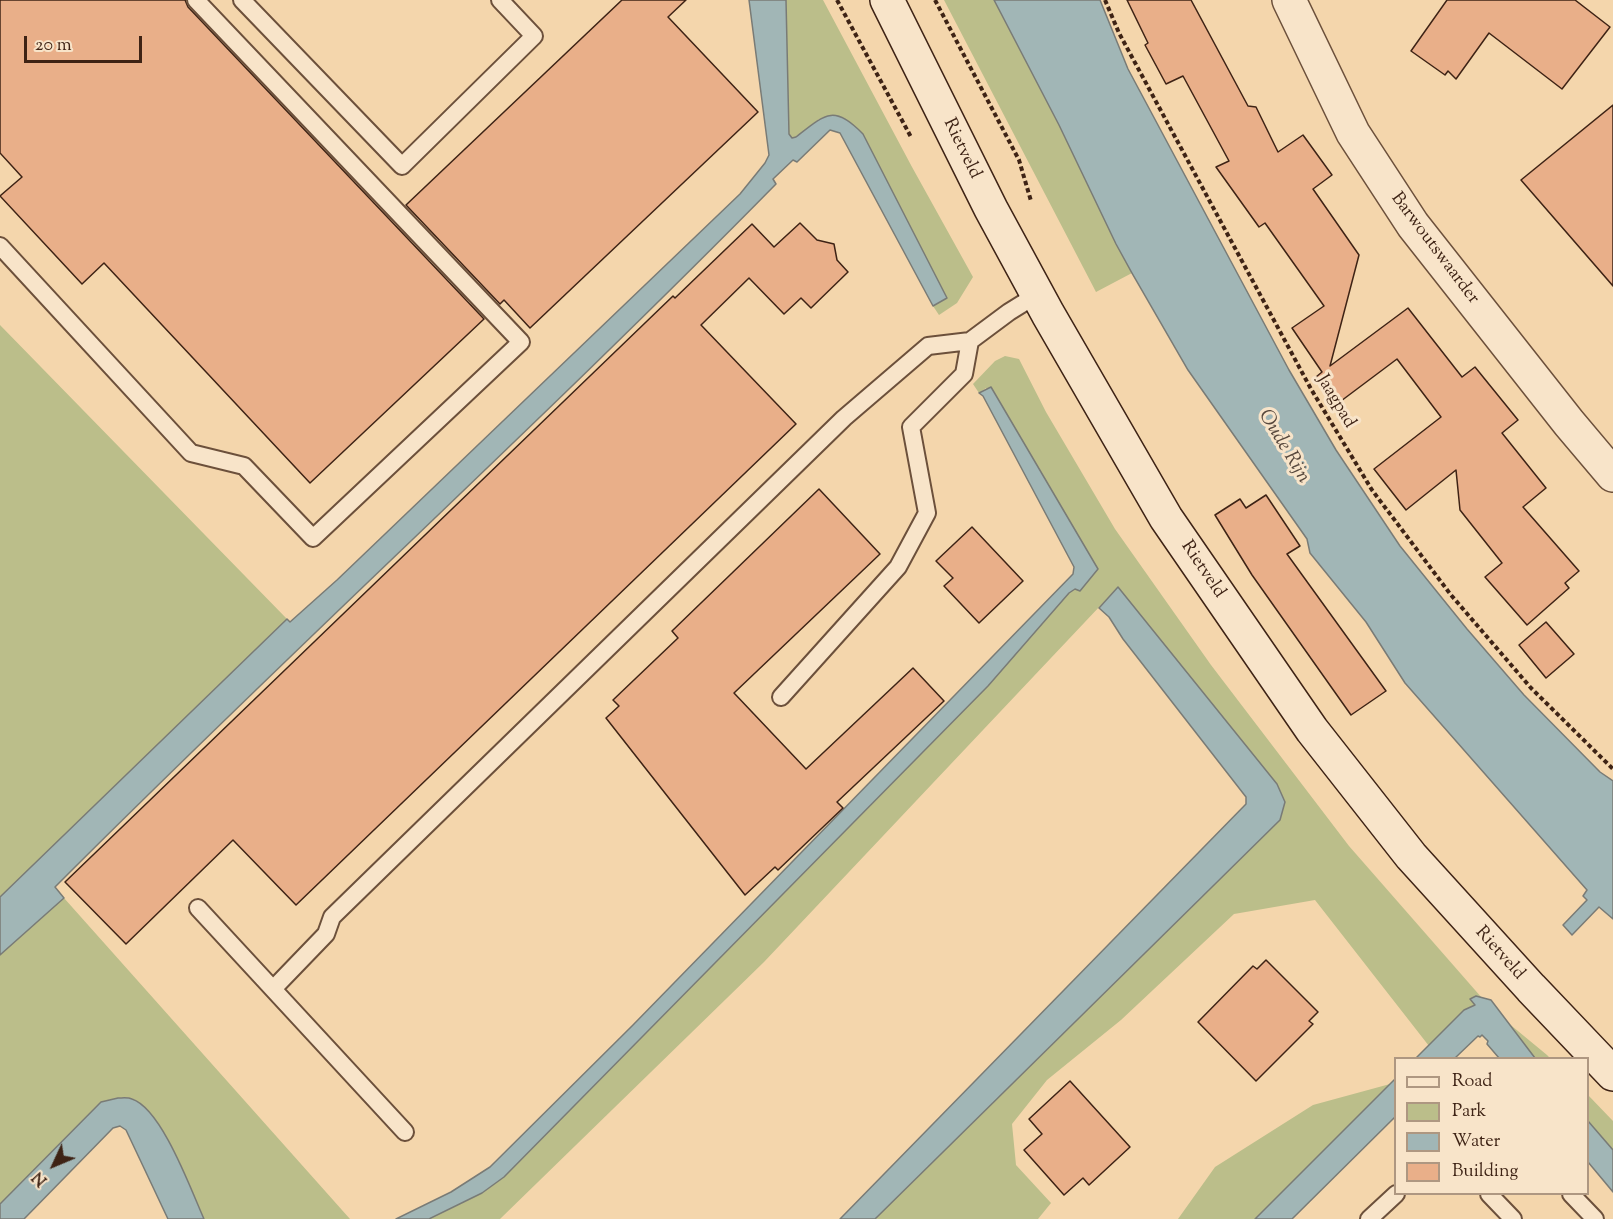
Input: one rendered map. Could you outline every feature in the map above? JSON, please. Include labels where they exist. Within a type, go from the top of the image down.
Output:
[{"type":"main road","name":"Rietveld","points":[[887,0],[991,209],[1166,518],[1312,730],[1411,856],[1613,1074]]},
{"type":"main road","name":"Barwoutswaarder","points":[[1289,0],[1353,133],[1413,225],[1613,476]]},
{"type":"lane","points":[[0,246],[191,453],[244,466],[313,538],[521,342],[196,0]]},
{"type":"lane","points":[[242,0],[402,166],[534,36],[500,0]]},
{"type":"lane","points":[[273,989],[326,934],[332,917],[844,418],[928,346],[970,341],[1038,294]]},
{"type":"lane","points":[[781,697],[898,567],[927,513],[911,427],[963,374],[970,341]]},
{"type":"lane","points":[[198,908],[405,1132]]},
{"type":"lane","points":[[1369,1219],[1395,1195]]},
{"type":"lane","points":[[1490,1195],[1513,1219]]},
{"type":"lane","points":[[1572,1195],[1595,1219]]},
{"type":"path","points":[[935,0],[1019,160],[1032,203]]},
{"type":"path","name":"Jaagpad","points":[[1105,0],[1119,33],[1300,368],[1372,490],[1458,604],[1531,688],[1613,769]]},
{"type":"green space","points":[[786,0],[823,0],[973,277],[957,303],[939,315],[933,306],[946,298],[863,134],[819,119],[796,137],[792,138],[789,134]]},
{"type":"green space","points":[[944,0],[994,0],[1132,273],[1096,292]]},
{"type":"green space","points":[[0,325],[287,619],[0,897]]},
{"type":"green space","points":[[1005,356],[1019,359],[1046,412],[1115,529],[1211,665],[1349,846],[1482,998],[1476,996],[1471,1000],[1475,1005],[1464,1011],[1429,1046],[1315,900],[1234,914],[1121,1020],[1047,1080],[1012,1124],[1016,1165],[1051,1203],[1038,1219],[875,1219],[1280,820],[1118,587],[764,962],[500,1219],[429,1219],[482,1193],[504,1177],[988,686],[1069,593],[1098,569],[986,388],[979,393],[973,384],[995,361]]},
{"type":"green space","points":[[64,898],[350,1219],[204,1219],[184,1171],[155,1119],[133,1099],[125,1098],[101,1102],[0,1204],[0,955]]},
{"type":"green space","points":[[1507,1022],[1549,1057],[1534,1057]]},
{"type":"green space","points":[[1390,1084],[1255,1219],[1178,1219],[1215,1167],[1313,1105]]},
{"type":"green space","points":[[1589,1096],[1613,1121],[1613,1150],[1589,1122]]},
{"type":"water","points":[[749,0],[786,0],[789,134],[792,138],[796,137],[822,118],[837,116],[863,134],[947,298],[933,306],[840,133],[830,130],[797,162],[793,160],[773,179],[776,184],[598,361],[144,798],[55,887],[64,898],[0,955],[0,897],[287,619],[290,622],[337,580],[740,194],[765,163],[769,155]]},
{"type":"water","name":"Oude Rijn","points":[[994,0],[1100,0],[1128,69],[1289,370],[1336,450],[1400,546],[1467,629],[1524,695],[1600,772],[1613,781],[1613,919],[1599,907],[1572,935],[1563,925],[1587,900],[1583,896],[1587,890],[1405,683],[1366,622],[1310,553],[1307,539],[1188,370],[1132,273]]},
{"type":"water","points":[[991,387],[1098,569],[1080,591],[1075,589],[1069,593],[988,686],[504,1177],[482,1193],[429,1219],[396,1219],[451,1192],[490,1167],[633,1025],[1073,574],[1074,567],[983,396],[979,393]]},
{"type":"water","points":[[1118,587],[1277,784],[1285,802],[1280,820],[875,1219],[840,1219],[1246,804],[1246,797],[1123,639],[1109,617],[1099,608]]},
{"type":"water","points":[[1476,996],[1491,1000],[1534,1057],[1498,1057],[1482,1035],[1478,1036],[1456,1057],[1417,1057],[1464,1010],[1475,1005],[1470,999]]},
{"type":"water","points":[[1394,1080],[1394,1118],[1292,1219],[1255,1219]]},
{"type":"water","points":[[118,1098],[132,1099],[143,1106],[154,1118],[174,1152],[204,1219],[168,1219],[126,1130],[120,1126],[113,1128],[24,1219],[0,1219],[0,1204],[101,1102]]},
{"type":"water","points":[[1589,1122],[1613,1150],[1613,1192],[1589,1163]]},
{"type":"building","points":[[0,0],[185,0],[188,7],[484,319],[310,483],[104,263],[82,284],[0,196],[22,177],[0,153]]},
{"type":"building","points":[[622,0],[686,0],[668,17],[758,112],[530,328],[504,300],[500,304],[406,205]]},
{"type":"building","points":[[1127,0],[1191,0],[1248,106],[1256,107],[1278,152],[1303,135],[1332,175],[1313,189],[1359,255],[1330,366],[1408,308],[1462,377],[1475,367],[1518,420],[1502,433],[1546,488],[1523,507],[1579,571],[1565,583],[1569,588],[1527,625],[1485,577],[1502,563],[1460,510],[1456,470],[1406,510],[1374,469],[1441,417],[1397,359],[1333,407],[1316,377],[1322,372],[1292,328],[1324,306],[1265,223],[1259,227],[1216,167],[1229,161],[1183,76],[1166,84],[1145,45],[1148,43]]},
{"type":"building","points":[[1447,0],[1575,0],[1610,27],[1562,89],[1489,33],[1456,79],[1448,71],[1445,75],[1411,51]]},
{"type":"building","points":[[1613,105],[1613,286],[1521,180]]},
{"type":"building","points":[[800,223],[817,240],[834,244],[837,260],[848,272],[811,308],[801,298],[784,314],[749,278],[701,325],[796,424],[296,905],[233,840],[126,944],[65,882],[673,296],[675,298],[752,224],[774,247]]},
{"type":"building","points":[[819,489],[880,554],[734,693],[806,769],[913,668],[944,701],[837,802],[843,808],[778,870],[775,867],[745,895],[606,718],[619,706],[613,700],[678,638],[672,631]]},
{"type":"building","points":[[1266,495],[1300,546],[1287,554],[1386,691],[1351,715],[1252,575],[1215,515],[1240,499],[1246,508]]},
{"type":"building","points":[[972,527],[1023,581],[979,623],[944,586],[953,578],[936,561]]},
{"type":"building","points":[[1546,622],[1574,654],[1546,678],[1519,645]]},
{"type":"building","points":[[1266,960],[1318,1012],[1309,1021],[1313,1024],[1256,1081],[1198,1022],[1253,966],[1257,969]]},
{"type":"building","points":[[1070,1081],[1130,1147],[1089,1185],[1083,1178],[1064,1195],[1024,1150],[1042,1134],[1029,1119]]}]
